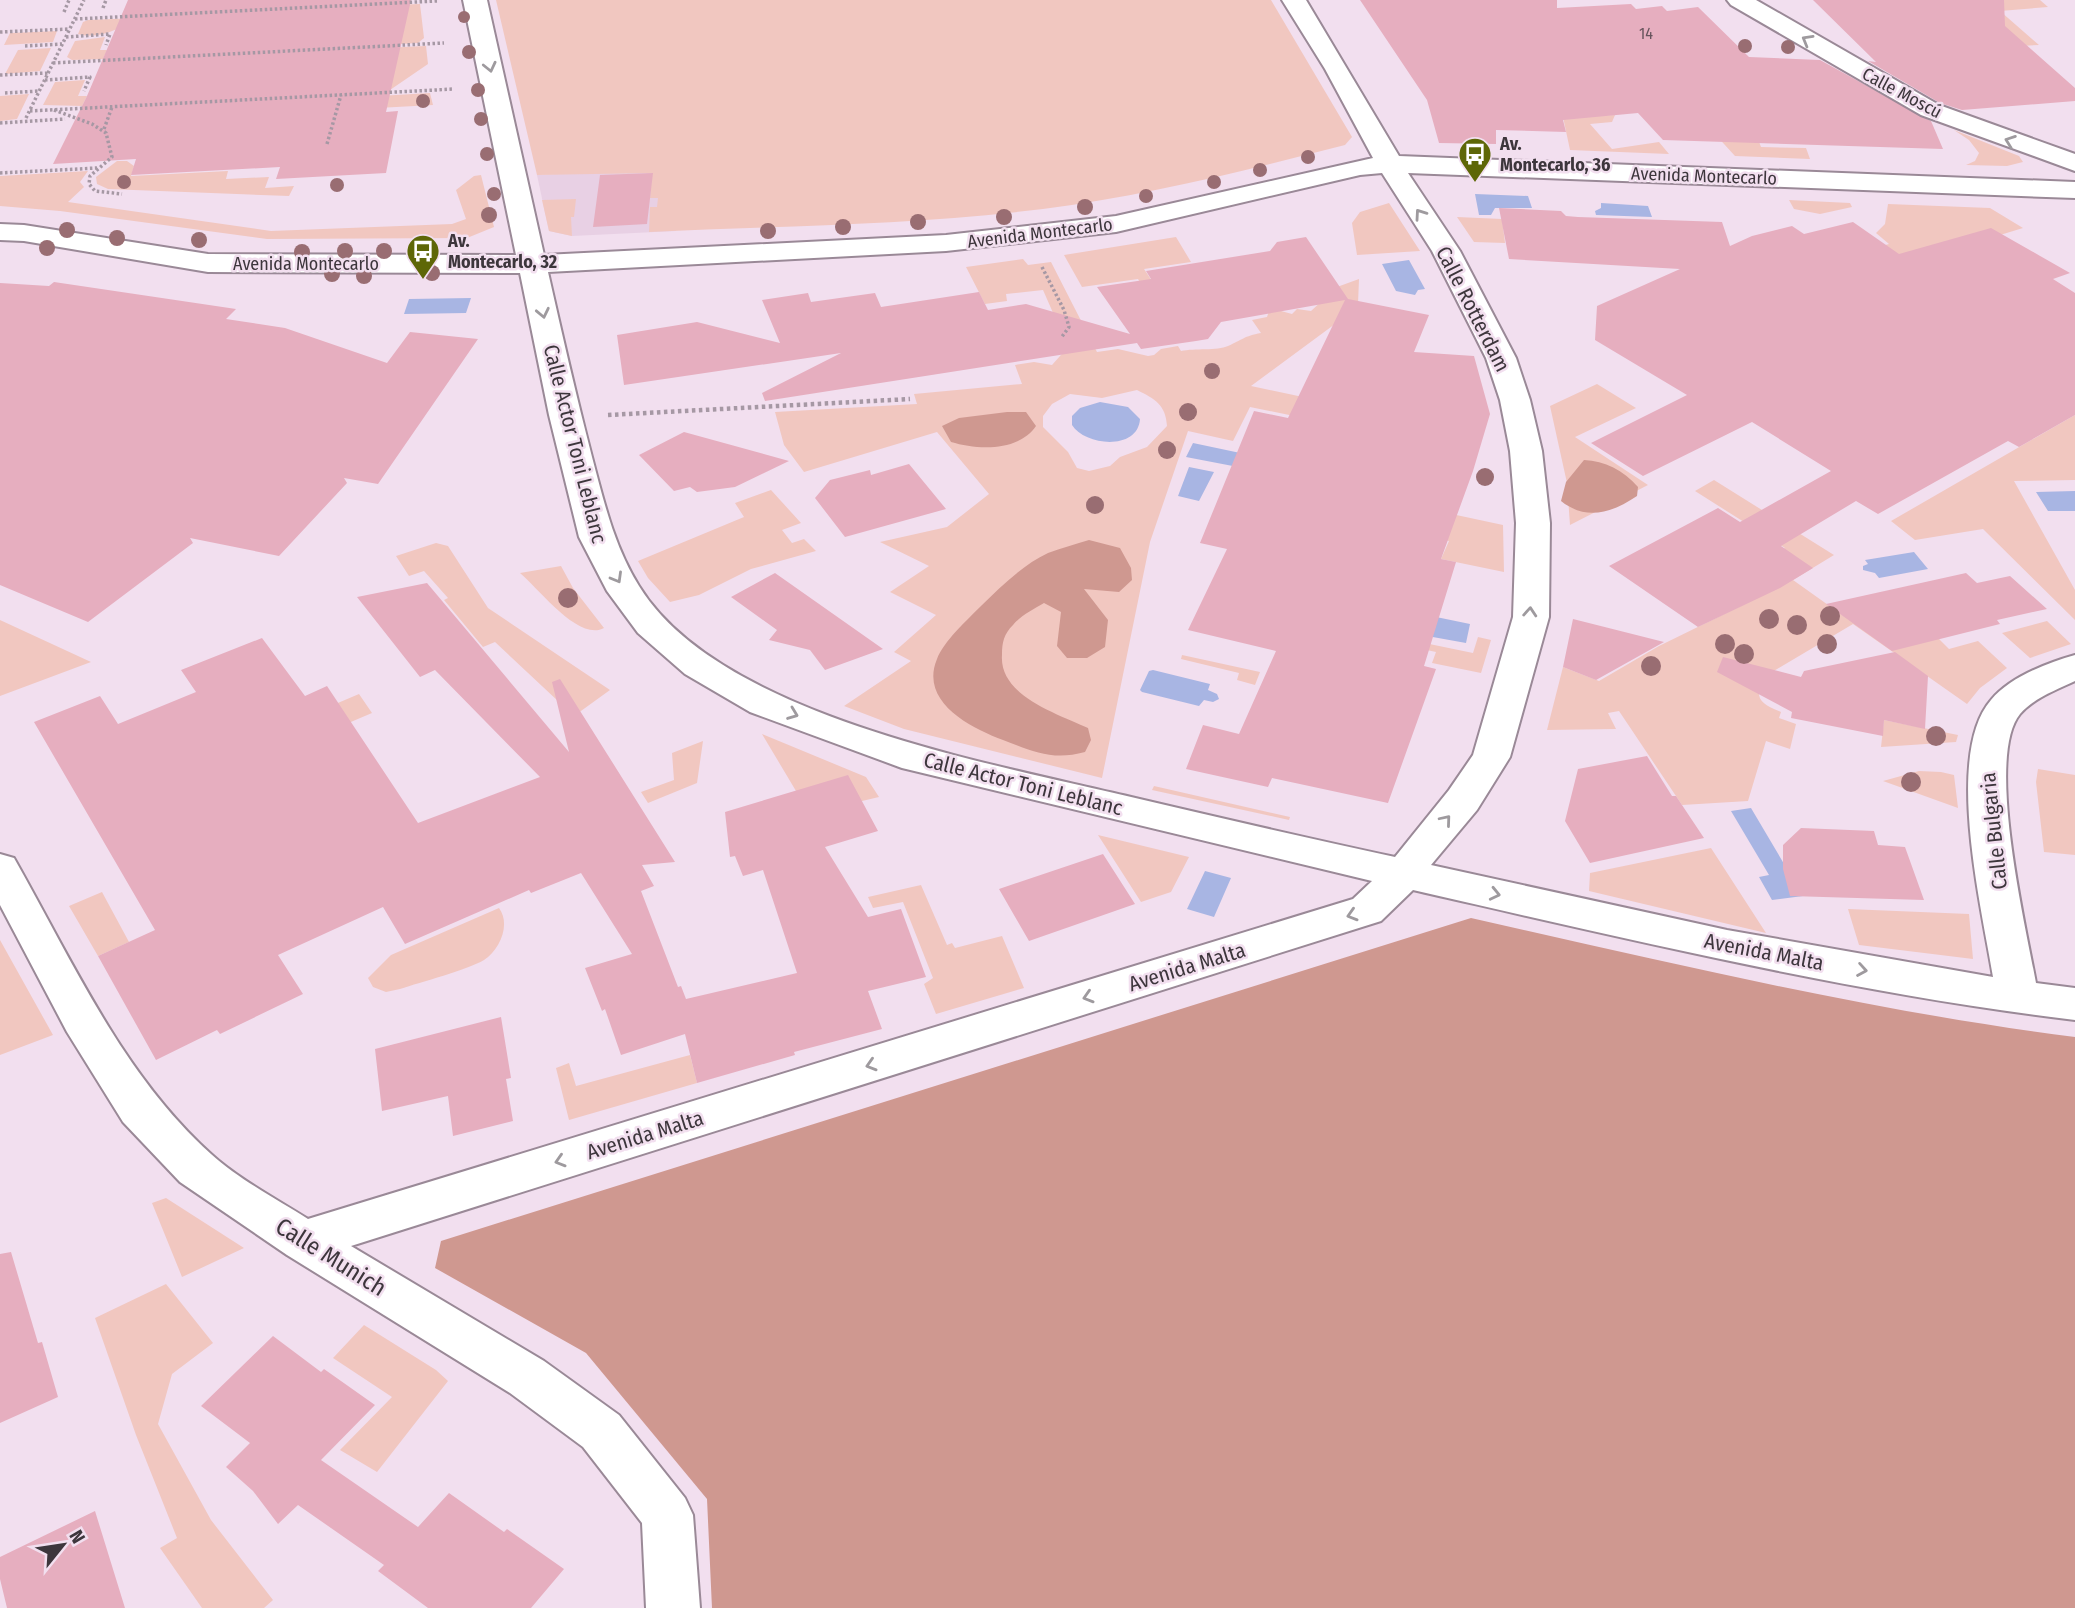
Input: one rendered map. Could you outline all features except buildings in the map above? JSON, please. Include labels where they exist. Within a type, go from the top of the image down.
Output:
[{"type":"street","name":"Calle Actor Toni Leblanc","points":[[475,0],[565,415],[596,537],[624,591],[650,625],[698,666],[763,703],[915,759],[1405,874]]},
{"type":"street","name":"Calle Rotterdam","points":[[1294,0],[1337,69],[1389,164],[1446,251],[1501,358],[1515,400],[1526,451],[1533,523],[1531,617],[1490,757],[1463,800],[1423,847],[1405,874]]},
{"type":"street","name":"Calle Moscú","points":[[1739,0],[1930,110],[1973,128],[2075,163]]},
{"type":"street","name":"Avenida Montecarlo","points":[[0,232],[24,233],[208,263],[532,264],[946,243],[1023,236],[1116,224],[1360,167],[1389,164],[2075,190]]},
{"type":"street","name":"Calle Bulgaria","points":[[2017,997],[1994,856],[1986,774],[1990,738],[2004,708],[2027,690],[2075,667]]},
{"type":"street","name":"Calle Munich","points":[[0,868],[82,1020],[139,1110],[197,1168],[303,1241],[527,1377],[601,1431],[667,1515],[673,1608]]},
{"type":"street","name":"Avenida Malta","points":[[303,1241],[1367,910],[1405,874],[1727,946],[2017,997],[2075,1004]]},
{"type":"path","points":[[64,12],[69,0]]},
{"type":"path","points":[[26,118],[84,0]]},
{"type":"path","points":[[103,8],[106,0]]},
{"type":"path","points":[[75,19],[439,1]]},
{"type":"path","points":[[0,32],[70,29]]},
{"type":"path","points":[[66,37],[110,34],[106,45]]},
{"type":"path","points":[[54,63],[445,43]]},
{"type":"path","points":[[25,46],[63,44]]},
{"type":"path","points":[[0,75],[48,73]]},
{"type":"path","points":[[45,80],[90,78],[84,91]]},
{"type":"path","points":[[30,111],[454,89]]},
{"type":"path","points":[[5,93],[40,91]]},
{"type":"path","points":[[327,144],[341,95]]},
{"type":"path","points":[[104,130],[112,107]]},
{"type":"path","points":[[54,110],[63,117],[100,126],[104,130],[112,144],[112,157],[90,176],[89,184],[95,191],[122,194]]},
{"type":"path","points":[[0,123],[71,118]]},
{"type":"path","points":[[0,173],[99,168]]},
{"type":"path","points":[[1023,236],[1064,310],[1069,327],[1061,338]]},
{"type":"path","points":[[565,415],[594,416],[910,399]]},
{"type":"shaded area","points":[[496,0],[1271,0],[1352,137],[1345,145],[1232,173],[1157,190],[1043,209],[895,222],[649,232],[650,207],[657,207],[658,198],[650,198],[652,173],[537,175]]},
{"type":"shaded area","points":[[2002,0],[2040,0],[2048,7],[2000,11],[2039,45],[2020,46],[1988,17]]},
{"type":"shaded area","points":[[420,4],[424,38],[418,43],[401,44],[392,5]]},
{"type":"shaded area","points":[[138,18],[102,34],[78,34],[83,22],[88,20]]},
{"type":"shaded area","points":[[57,31],[53,42],[4,45],[10,33]]},
{"type":"shaded area","points":[[105,37],[100,50],[107,50],[103,59],[72,60],[67,57],[75,41]]},
{"type":"shaded area","points":[[426,46],[428,64],[390,90],[382,48]]},
{"type":"shaded area","points":[[51,48],[40,71],[5,74],[18,50]]},
{"type":"shaded area","points":[[85,80],[78,96],[87,96],[82,106],[43,105],[55,82]]},
{"type":"shaded area","points":[[430,93],[433,105],[378,108],[379,96]]},
{"type":"shaded area","points":[[29,94],[17,119],[0,121],[0,96]]},
{"type":"shaded area","points":[[1615,115],[1612,122],[1590,124],[1612,149],[1659,142],[1669,154],[1570,150],[1563,117]]},
{"type":"shaded area","points":[[1703,121],[1752,123],[1761,147],[1806,148],[1810,159],[1735,156]]},
{"type":"shaded area","points":[[1954,130],[2019,156],[2023,162],[2007,166],[1966,165],[1975,161],[1979,153],[1969,140]]},
{"type":"shaded area","points":[[117,161],[127,161],[134,166],[131,176],[228,171],[226,179],[269,177],[265,188],[294,186],[289,196],[108,189],[97,184],[96,177]]},
{"type":"shaded area","points":[[663,168],[676,231],[572,236],[549,231],[537,175]]},
{"type":"shaded area","points":[[88,171],[80,182],[84,187],[68,202],[271,231],[452,224],[466,219],[456,190],[474,176],[481,175],[494,227],[467,238],[267,239],[60,211],[0,206],[0,176]]},
{"type":"shaded area","points":[[576,199],[574,217],[571,217],[572,236],[549,231],[542,200]]},
{"type":"shaded area","points":[[1789,200],[1850,203],[1852,207],[1820,214],[1794,209]]},
{"type":"shaded area","points":[[1389,203],[1420,251],[1357,255],[1352,223],[1360,212]]},
{"type":"shaded area","points":[[1888,204],[1990,208],[2023,228],[1938,254],[1814,265],[1889,244],[1876,233],[1885,224]]},
{"type":"shaded area","points":[[1457,217],[1502,219],[1505,243],[1474,242]]},
{"type":"shaded area","points":[[1176,237],[1191,262],[1144,269],[1154,284],[1145,291],[1138,279],[1082,287],[1064,255]]},
{"type":"shaded area","points":[[1023,259],[1028,265],[1051,262],[1097,352],[1118,349],[1148,356],[1161,349],[1178,346],[1181,351],[1228,346],[1261,333],[1252,320],[1267,317],[1270,308],[1292,314],[1297,309],[1311,311],[1337,287],[1359,279],[1358,304],[1354,310],[1251,386],[1364,410],[1357,429],[1250,407],[1233,441],[1188,431],[1150,542],[1102,778],[904,729],[844,706],[911,661],[894,652],[936,615],[890,592],[929,566],[880,542],[947,527],[989,494],[937,432],[804,472],[784,445],[775,412],[917,404],[914,394],[1022,384],[1015,365],[1034,362],[1052,365],[1068,347],[1043,290],[1006,294],[1007,301],[985,304],[966,267]],"holes":[[[1137,390],[1162,408],[1167,426],[1147,447],[1120,457],[1110,466],[1089,471],[1077,468],[1068,452],[1043,427],[1043,416],[1052,404],[1070,394],[1102,398]]]},
{"type":"shaded area","points":[[1597,384],[1636,408],[1575,437],[1648,485],[1570,525],[1567,483],[1550,406]]},
{"type":"shaded area","points":[[1026,412],[1036,426],[1019,441],[1008,445],[973,447],[951,442],[942,426],[959,418]]},
{"type":"shaded area","points":[[2075,415],[2075,480],[2014,481],[2075,590],[2075,620],[1983,529],[1915,540],[1891,521]]},
{"type":"shaded area","points":[[1584,460],[1606,464],[1620,471],[1638,487],[1637,496],[1618,507],[1589,513],[1561,501],[1566,482]]},
{"type":"shaded area","points":[[1714,480],[1834,555],[1793,580],[1845,617],[1898,598],[1949,649],[1978,641],[2007,668],[1980,688],[1967,704],[1853,624],[1762,678],[1759,691],[1761,700],[1781,712],[1779,718],[1796,724],[1790,749],[1766,741],[1748,801],[1682,805],[1619,711],[1608,713],[1616,729],[1547,730],[1563,667],[1599,681],[1659,646],[1757,598],[1753,567],[1785,548],[1695,491]]},
{"type":"shaded area","points":[[771,490],[801,523],[782,530],[792,543],[804,539],[816,551],[751,569],[699,595],[670,602],[648,578],[638,561],[744,517],[735,503]]},
{"type":"shaded area","points":[[1405,504],[1503,525],[1504,572],[1441,559],[1449,541],[1411,533]]},
{"type":"shaded area","points":[[1089,540],[1120,548],[1131,568],[1132,580],[1119,592],[1084,589],[1108,620],[1105,647],[1087,658],[1067,658],[1057,646],[1061,612],[1044,603],[1010,628],[1002,646],[1004,669],[1010,682],[1020,692],[1047,710],[1088,728],[1091,740],[1085,752],[1073,755],[1043,754],[990,735],[951,711],[935,688],[933,674],[940,652],[956,631],[1021,570],[1048,553]]},
{"type":"shaded area","points":[[436,543],[448,546],[488,608],[610,690],[574,716],[495,642],[483,647],[444,600],[448,598],[424,571],[409,576],[396,556]]},
{"type":"shaded area","points":[[561,566],[573,588],[604,628],[583,628],[571,621],[520,573]]},
{"type":"shaded area","points":[[0,620],[91,662],[0,696]]},
{"type":"shaded area","points":[[2047,621],[2071,644],[2030,658],[2002,633]]},
{"type":"shaded area","points":[[1478,637],[1491,640],[1481,673],[1432,663],[1436,652],[1408,646],[1410,640],[1473,653]]},
{"type":"shaded area","points":[[1182,655],[1260,672],[1255,685],[1237,680],[1239,673],[1181,659]]},
{"type":"shaded area","points":[[359,694],[372,713],[299,744],[286,725]]},
{"type":"shaded area","points":[[1884,720],[1958,735],[1956,742],[1881,747]]},
{"type":"shaded area","points":[[762,734],[866,777],[879,797],[862,801],[796,791]]},
{"type":"shaded area","points":[[703,741],[697,783],[648,803],[641,792],[674,780],[672,753]]},
{"type":"shaded area","points":[[2038,769],[2075,775],[2075,855],[2044,852],[2036,782]]},
{"type":"shaded area","points":[[1919,771],[1954,775],[1958,808],[1883,781]]},
{"type":"shaded area","points":[[1154,786],[1290,817],[1289,820],[1152,790]]},
{"type":"shaded area","points":[[1098,835],[1189,857],[1171,892],[1141,902]]},
{"type":"shaded area","points":[[1711,848],[1766,933],[1589,891],[1590,873]]},
{"type":"shaded area","points":[[921,885],[947,945],[952,943],[955,948],[1002,936],[1024,988],[936,1014],[924,984],[933,978],[903,902],[873,908],[868,897]]},
{"type":"shaded area","points":[[102,892],[129,942],[98,956],[69,906]]},
{"type":"shaded area","points":[[499,908],[504,921],[502,936],[495,950],[484,960],[400,989],[386,992],[373,987],[368,978],[391,955]]},
{"type":"shaded area","points":[[1848,909],[1969,914],[1973,959],[1859,945]]},
{"type":"shaded area","points":[[1471,918],[1847,1000],[2075,1037],[2075,1608],[712,1608],[707,1499],[586,1353],[435,1268],[441,1241]]},
{"type":"shaded area","points":[[0,940],[53,1035],[0,1055]]},
{"type":"shaded area","points":[[690,1055],[697,1083],[569,1120],[556,1068],[569,1063],[576,1086]]},
{"type":"shaded area","points":[[166,1198],[244,1248],[182,1277],[152,1203]]},
{"type":"shaded area","points":[[166,1284],[213,1343],[172,1374],[158,1424],[211,1520],[273,1600],[264,1608],[202,1608],[160,1548],[177,1538],[136,1435],[95,1318]]},
{"type":"shaded area","points":[[364,1325],[436,1370],[448,1381],[377,1472],[340,1450],[392,1397],[333,1358]]},
{"type":"water","points":[[1475,194],[1528,196],[1532,208],[1495,208],[1491,215],[1479,215]]},
{"type":"water","points":[[1601,203],[1648,206],[1652,217],[1596,215],[1595,211],[1601,208]]},
{"type":"water","points":[[1409,260],[1425,289],[1418,290],[1415,295],[1396,291],[1382,264]]},
{"type":"water","points":[[471,298],[466,313],[404,314],[409,299]]},
{"type":"water","points":[[1100,402],[1128,407],[1140,419],[1137,429],[1130,436],[1110,442],[1099,441],[1079,432],[1072,425],[1072,416],[1080,408]]},
{"type":"water","points":[[1193,443],[1245,454],[1238,467],[1186,457]]},
{"type":"water","points":[[1189,467],[1214,472],[1199,501],[1178,496]]},
{"type":"water","points":[[2075,491],[2075,511],[2048,511],[2036,492]]},
{"type":"water","points":[[1914,552],[1928,569],[1879,578],[1875,573],[1863,570],[1863,566],[1868,564],[1865,560]]},
{"type":"water","points":[[1412,612],[1470,624],[1466,643],[1405,632]]},
{"type":"water","points":[[1149,671],[1210,684],[1208,690],[1217,694],[1219,699],[1213,702],[1204,700],[1199,706],[1142,692],[1140,690]]},
{"type":"water","points":[[1751,808],[1803,896],[1772,900],[1759,877],[1769,875],[1731,811]]},
{"type":"water","points":[[1205,871],[1231,878],[1214,917],[1187,909]]},
{"type":"place","name":"Av. Montecarlo, 36","points":[[1475,184]]},
{"type":"place","name":"Av. Montecarlo, 32","points":[[423,281]]}]
